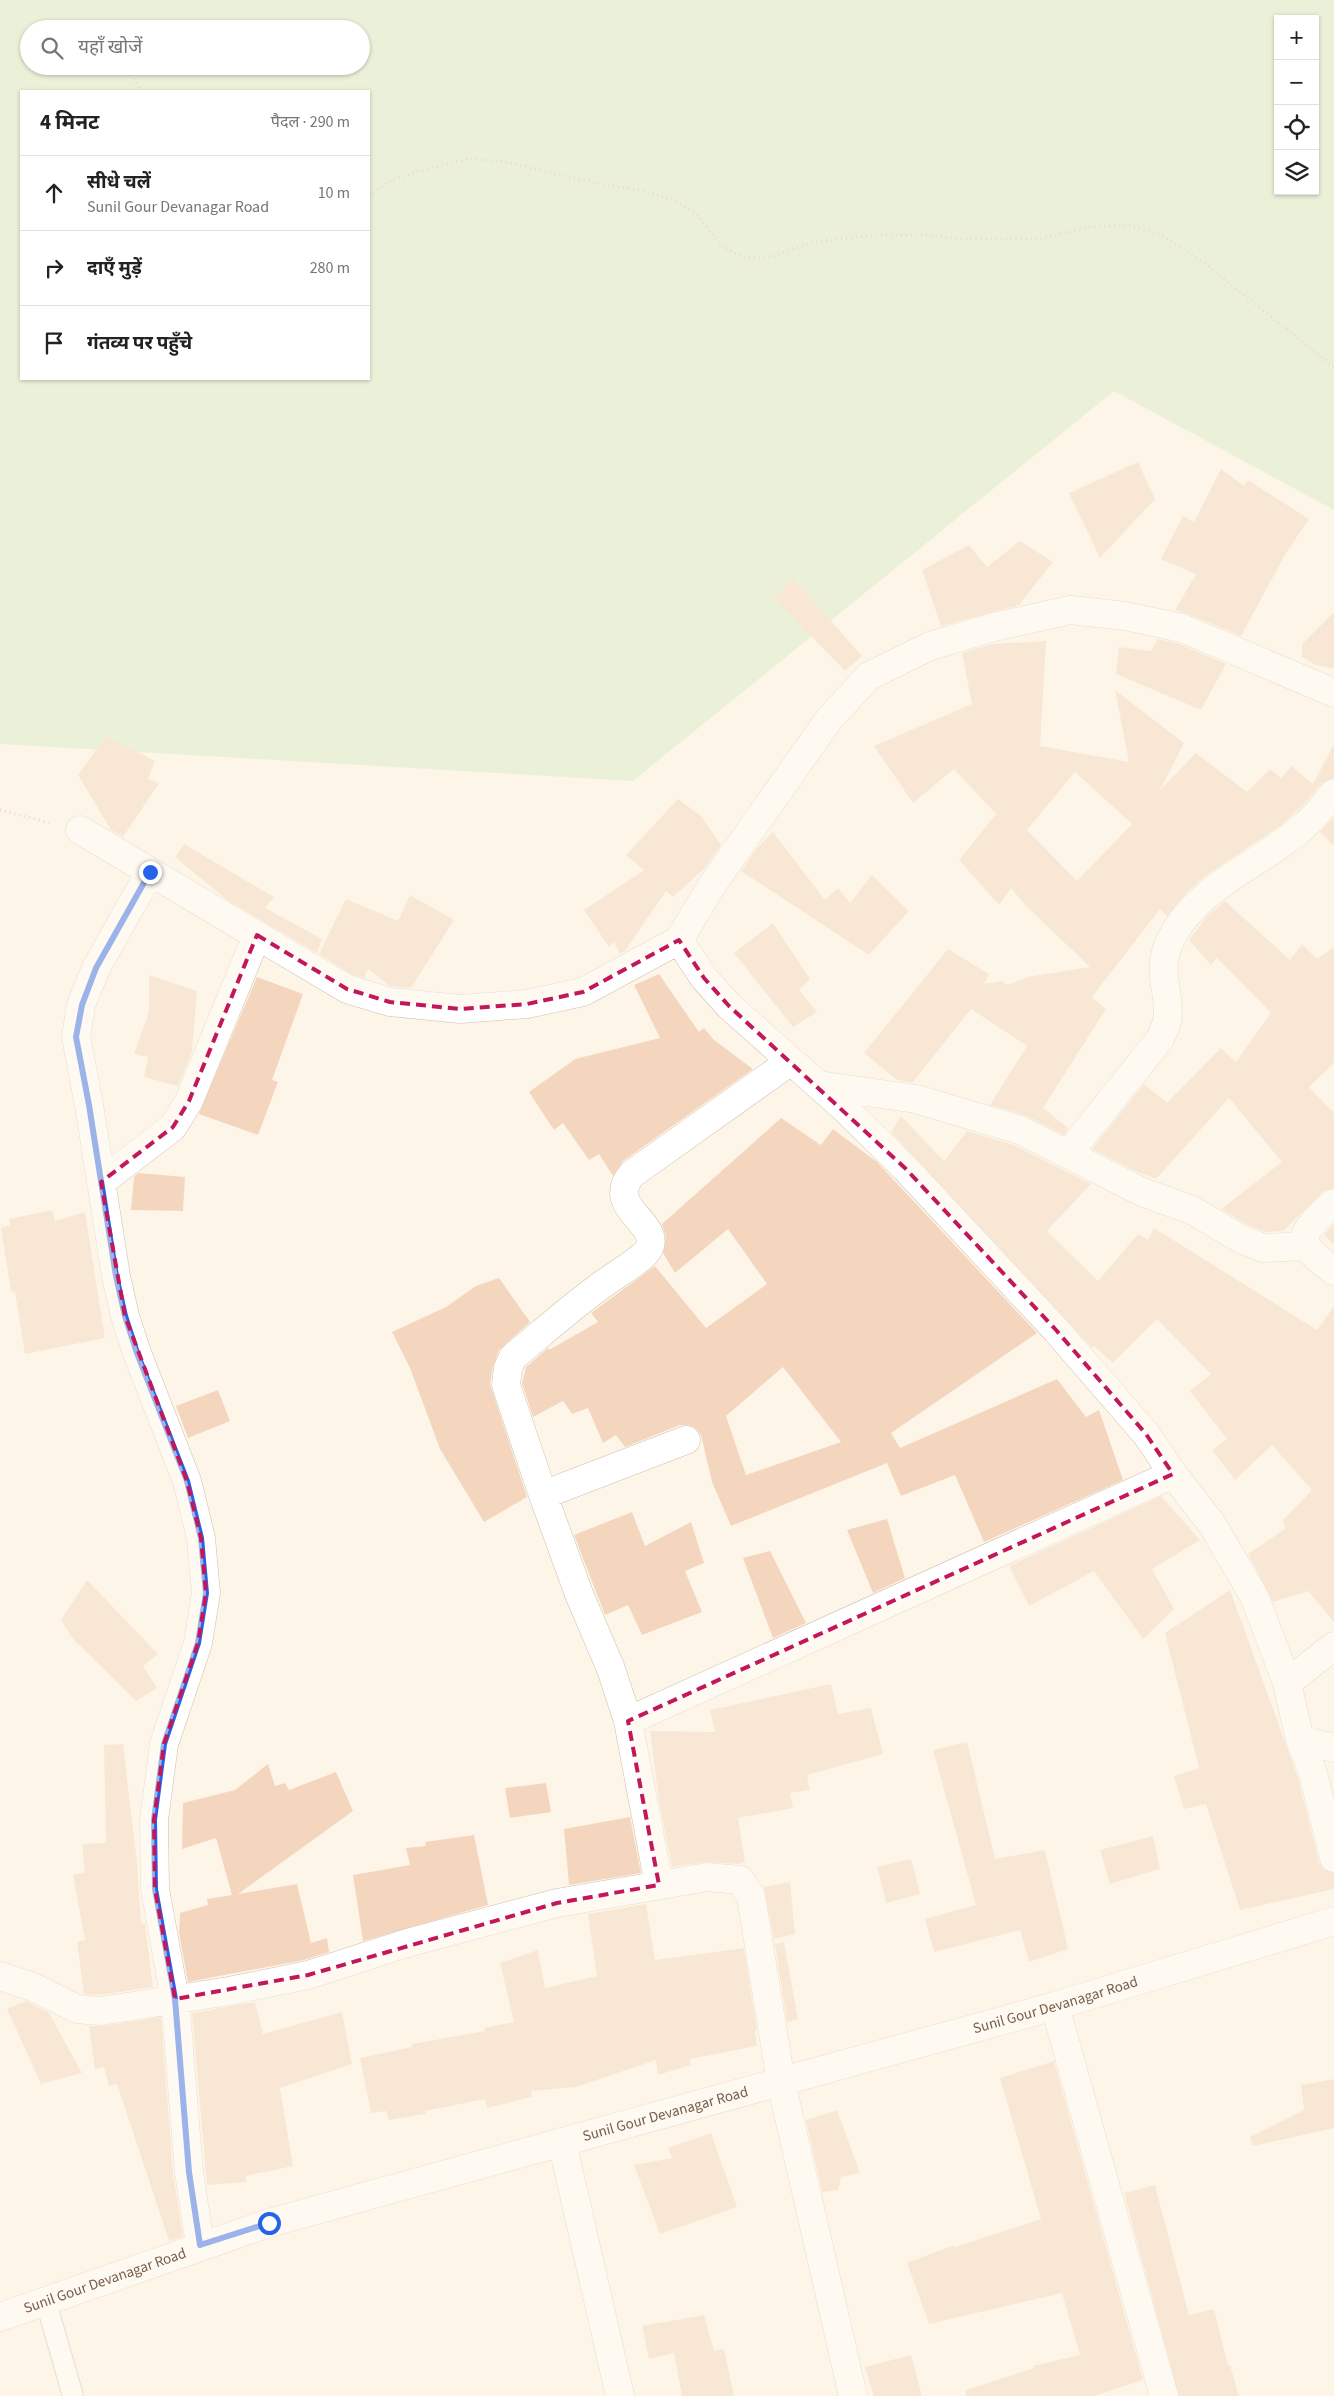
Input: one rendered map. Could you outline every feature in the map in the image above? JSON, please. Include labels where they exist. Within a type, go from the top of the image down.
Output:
[{"type":"street","points":[[80,830],[346,989],[390,1002],[460,1009],[527,1004],[583,992],[679,940],[714,882],[830,718],[869,676],[930,646],[994,627],[1070,610],[1125,616],[1182,628],[1334,693]]},
{"type":"street","points":[[1068,1154],[1160,1039],[1167,1023],[1168,1006],[1162,978],[1164,958],[1175,930],[1199,902],[1306,825],[1334,793]]},
{"type":"street","points":[[150,872],[96,968],[82,1005],[76,1037],[116,1276],[125,1316],[137,1353],[187,1481],[201,1538],[206,1593],[198,1643],[164,1744],[154,1820],[155,1889],[175,1999],[189,2172],[200,2245]]},
{"type":"street","points":[[101,1182],[173,1127],[189,1101],[257,935]]},
{"type":"street","points":[[679,940],[704,978],[729,1006],[906,1169],[1056,1330],[1146,1434],[1173,1474],[1212,1524],[1255,1598],[1286,1683],[1300,1740],[1313,1773],[1334,1858]]},
{"type":"street","points":[[659,1884],[628,1721],[611,1669],[579,1594],[543,1495],[506,1385],[508,1368],[513,1357],[599,1286],[648,1250],[651,1240],[647,1229],[630,1208],[623,1194],[625,1182],[632,1174],[791,1062]]},
{"type":"street","points":[[818,1086],[925,1102],[1020,1130],[1142,1192],[1192,1210],[1239,1238],[1263,1248],[1306,1246]]},
{"type":"street","points":[[1334,1203],[1309,1225],[1304,1235],[1306,1246],[1319,1260],[1334,1271]]},
{"type":"street","points":[[543,1495],[686,1440]]},
{"type":"street","points":[[628,1721],[1173,1474]]},
{"type":"street","points":[[1286,1683],[1334,1646]]},
{"type":"street","points":[[1300,1740],[1334,1748]]},
{"type":"street","points":[[0,1976],[33,1987],[77,2009],[101,2011],[228,1991],[308,1975],[408,1943],[557,1903],[707,1877],[740,1880],[751,1896],[766,1979],[781,2082],[853,2396]]},
{"type":"street","name":"Sunil Gour Devanagar Road","points":[[0,2317],[200,2245],[269,2223],[1055,2006],[1334,1921]]},
{"type":"street","points":[[1055,2006],[1164,2396]]},
{"type":"street","points":[[562,2142],[620,2396]]},
{"type":"lane","points":[[46,2302],[73,2396]]},
{"type":"path","points":[[131,75],[141,90]]},
{"type":"path","points":[[370,195],[391,180],[431,168],[467,159],[501,161],[601,184],[646,191],[678,201],[697,215],[723,247],[745,258],[767,258],[813,242],[862,236],[926,235],[963,238],[1038,239],[1091,227],[1128,225],[1161,235],[1205,264],[1334,367]]},
{"type":"path","points":[[0,810],[80,830]]},
{"type":"highlighted area","points":[[257,935],[347,989],[390,1002],[460,1009],[527,1004],[583,992],[679,940],[704,978],[729,1006],[906,1169],[1056,1330],[1146,1434],[1173,1474],[628,1721],[659,1885],[557,1903],[308,1975],[175,1999],[155,1889],[154,1820],[164,1744],[198,1643],[206,1593],[201,1538],[187,1481],[125,1316],[101,1182],[173,1127],[189,1101]]},
{"type":"green space","points":[[0,0],[1334,0],[1334,510],[1114,391],[633,781],[0,744]]},
{"type":"building","points":[[1138,462],[1155,499],[1100,558],[1069,493]]},
{"type":"building","points":[[1221,469],[1244,486],[1248,480],[1309,519],[1286,553],[1241,636],[1175,610],[1196,574],[1161,559],[1183,516],[1194,522]]},
{"type":"building","points":[[1020,541],[1053,562],[1019,605],[941,626],[922,570],[969,545],[987,567]]},
{"type":"building","points":[[793,578],[862,656],[845,671],[774,598]]},
{"type":"building","points":[[1334,612],[1334,669],[1316,665],[1302,657],[1302,644]]},
{"type":"building","points":[[1158,639],[1177,643],[1226,664],[1201,710],[1116,674],[1119,647],[1151,651]]},
{"type":"building","points":[[1046,641],[1040,746],[1129,762],[1115,690],[1184,743],[1160,790],[1196,753],[1247,792],[1270,769],[1281,778],[1291,766],[1313,784],[1334,744],[1334,778],[1322,783],[1302,806],[1280,826],[1204,877],[1186,893],[1167,916],[1160,909],[1092,997],[1106,1009],[1043,1108],[1068,1128],[1064,1135],[1027,1116],[990,1105],[1027,1046],[971,1009],[912,1083],[897,1080],[864,1053],[948,949],[989,974],[984,984],[1001,981],[1008,985],[1027,977],[1090,967],[1026,906],[1011,888],[999,905],[959,860],[996,814],[954,769],[913,803],[874,746],[972,704],[962,653],[993,644]],"holes":[[[1075,772],[1132,824],[1077,881],[1027,830]]]},
{"type":"building","points":[[106,736],[155,761],[148,779],[159,783],[123,837],[111,830],[78,775]]},
{"type":"building","points":[[678,799],[701,816],[721,845],[705,868],[673,897],[666,891],[625,951],[620,954],[614,942],[609,947],[584,910],[644,870],[626,855]]},
{"type":"building","points":[[1334,817],[1334,846],[1320,832]]},
{"type":"building","points":[[773,832],[825,900],[838,888],[850,903],[872,875],[909,911],[869,955],[741,871],[757,848]]},
{"type":"building","points":[[184,844],[274,897],[265,908],[322,939],[317,953],[227,900],[175,857]]},
{"type":"building","points":[[410,895],[454,920],[411,988],[390,986],[368,969],[364,978],[353,975],[319,954],[346,899],[398,921]]},
{"type":"building","points":[[1225,901],[1290,960],[1302,944],[1317,959],[1334,947],[1334,1063],[1309,1087],[1334,1113],[1334,1188],[1324,1191],[1283,1231],[1266,1232],[1246,1224],[1221,1209],[1282,1162],[1229,1098],[1156,1179],[1135,1171],[1092,1149],[1144,1084],[1167,1103],[1221,1048],[1236,1062],[1271,1013],[1217,958],[1211,965],[1189,940],[1208,915]]},
{"type":"building","points":[[773,923],[810,979],[799,990],[817,1012],[793,1027],[734,953]]},
{"type":"building","points":[[659,974],[699,1032],[704,1028],[714,1040],[753,1069],[623,1161],[613,1176],[599,1154],[589,1160],[563,1123],[554,1130],[529,1092],[575,1059],[660,1038],[634,985]]},
{"type":"building","points":[[149,975],[197,991],[192,1052],[178,1086],[144,1077],[148,1057],[134,1054],[149,1012]]},
{"type":"building","points":[[257,977],[303,994],[272,1080],[278,1082],[258,1135],[199,1114]]},
{"type":"building","points":[[901,1116],[944,1161],[967,1131],[1014,1145],[1091,1184],[1047,1231],[1098,1281],[1138,1234],[1148,1240],[1154,1228],[1317,1330],[1334,1306],[1334,1622],[1308,1591],[1273,1602],[1248,1554],[1285,1529],[1283,1520],[1312,1490],[1272,1445],[1235,1480],[1212,1450],[1227,1439],[1190,1391],[1211,1374],[1157,1319],[1113,1363],[1094,1346],[1092,1348],[891,1132]]},
{"type":"building","points":[[781,1118],[821,1145],[833,1129],[877,1162],[1037,1333],[891,1433],[900,1448],[1057,1379],[1086,1417],[1099,1410],[1123,1480],[984,1542],[955,1475],[901,1496],[887,1463],[731,1526],[712,1482],[701,1435],[695,1428],[688,1425],[680,1425],[625,1447],[616,1435],[603,1443],[588,1408],[572,1414],[563,1401],[533,1417],[522,1383],[526,1367],[548,1348],[549,1350],[598,1322],[591,1313],[655,1266],[706,1328],[767,1284],[728,1229],[675,1273],[663,1253],[666,1237],[662,1224]],"holes":[[[783,1367],[841,1442],[746,1475],[726,1416]]]},
{"type":"building","points":[[138,1173],[185,1177],[183,1211],[131,1210],[134,1177]]},
{"type":"building","points":[[52,1210],[55,1221],[85,1212],[105,1338],[25,1354],[15,1292],[11,1291],[1,1228],[10,1225],[9,1219]]},
{"type":"building","points":[[1334,1224],[1334,1245],[1324,1235]]},
{"type":"building","points":[[499,1278],[530,1322],[499,1350],[493,1366],[490,1384],[527,1497],[484,1522],[440,1449],[410,1368],[392,1332],[446,1307],[476,1286]]},
{"type":"building","points":[[218,1390],[230,1421],[188,1438],[176,1406]]},
{"type":"building","points":[[1161,1496],[1200,1540],[1152,1569],[1174,1609],[1143,1639],[1094,1571],[1029,1606],[1009,1566]]},
{"type":"building","points":[[632,1512],[645,1546],[691,1522],[704,1563],[685,1571],[702,1612],[642,1635],[628,1605],[605,1615],[574,1535]]},
{"type":"building","points":[[887,1519],[905,1578],[873,1593],[847,1530]]},
{"type":"building","points":[[770,1551],[806,1623],[773,1638],[743,1558]]},
{"type":"building","points":[[87,1580],[158,1654],[143,1666],[157,1688],[136,1701],[73,1639],[61,1620]]},
{"type":"building","points":[[1230,1590],[1298,1778],[1319,1862],[1323,1869],[1334,1873],[1334,1889],[1240,1910],[1206,1804],[1184,1809],[1174,1776],[1199,1768],[1165,1633]]},
{"type":"building","points":[[831,1684],[838,1714],[871,1708],[883,1754],[807,1775],[810,1790],[790,1793],[793,1808],[738,1818],[745,1862],[738,1864],[705,1862],[672,1867],[659,1801],[650,1731],[715,1732],[710,1710]]},
{"type":"building","points":[[967,1742],[995,1859],[1045,1850],[1068,1949],[1029,1962],[1020,1930],[934,1952],[925,1919],[976,1905],[933,1750]]},
{"type":"building","points":[[123,1744],[137,1863],[141,1924],[145,1923],[153,1987],[100,1995],[84,1994],[77,1942],[85,1940],[73,1875],[85,1872],[82,1844],[106,1843],[104,1745]]},
{"type":"building","points":[[268,1764],[275,1786],[285,1783],[289,1790],[336,1772],[353,1811],[238,1894],[297,1884],[311,1943],[327,1938],[329,1952],[304,1960],[188,1982],[179,1933],[180,1913],[208,1905],[207,1899],[232,1895],[216,1838],[182,1849],[183,1803],[235,1790]]},
{"type":"building","points":[[546,1783],[551,1812],[510,1818],[505,1788]]},
{"type":"building","points":[[630,1817],[641,1873],[569,1885],[564,1829]]},
{"type":"building","points":[[474,1835],[488,1905],[363,1941],[353,1875],[410,1865],[406,1848],[426,1846],[425,1842]]},
{"type":"building","points":[[1153,1836],[1160,1869],[1110,1884],[1100,1850]]},
{"type":"building","points":[[911,1859],[920,1894],[886,1903],[877,1867]]},
{"type":"building","points":[[790,1882],[795,1934],[774,1939],[764,1887]]},
{"type":"building","points":[[646,1904],[655,1960],[744,1948],[757,2031],[755,2031],[757,2046],[690,2059],[691,2065],[658,2075],[656,2060],[576,2087],[531,2091],[532,2097],[487,2108],[485,2099],[425,2111],[426,2114],[389,2120],[386,2111],[371,2113],[360,2058],[412,2047],[412,2044],[485,2031],[484,2028],[514,2022],[500,1963],[538,1950],[545,1988],[597,1976],[588,1914]]},
{"type":"building","points":[[784,1942],[798,2019],[787,2022],[775,1944]]},
{"type":"building","points":[[26,2001],[49,2013],[82,2073],[41,2084],[7,2009]]},
{"type":"building","points":[[255,2002],[263,2034],[342,2012],[352,2064],[280,2088],[293,2166],[246,2176],[246,2182],[207,2185],[192,2013]]},
{"type":"building","points":[[161,2017],[173,2173],[183,2237],[169,2241],[117,2084],[109,2086],[104,2067],[95,2069],[89,2026],[103,2026]]},
{"type":"building","points":[[1054,2061],[1143,2380],[1094,2396],[966,2396],[966,2390],[1034,2368],[1033,2366],[1080,2355],[1062,2293],[929,2324],[907,2263],[954,2245],[955,2247],[1041,2219],[1000,2078]]},
{"type":"building","points":[[1334,2079],[1334,2128],[1253,2146],[1250,2137],[1304,2110],[1301,2085]]},
{"type":"building","points":[[837,2110],[860,2173],[841,2177],[838,2190],[822,2192],[806,2120]]},
{"type":"building","points":[[711,2133],[737,2207],[660,2234],[634,2165],[672,2158],[668,2148]]},
{"type":"building","points":[[1155,2185],[1189,2315],[1214,2309],[1228,2366],[1230,2365],[1239,2396],[1179,2396],[1124,2193]]},
{"type":"building","points":[[704,2315],[714,2351],[724,2349],[734,2396],[682,2396],[674,2353],[649,2359],[642,2326]]},
{"type":"building","points":[[911,2355],[922,2396],[874,2396],[865,2367]]},
{"type":"route","points":[[150,872],[120,929],[96,968],[82,1005],[76,1037],[110,1227],[116,1276],[125,1316],[137,1353],[187,1481],[201,1538],[206,1593],[198,1643],[164,1744],[154,1820],[155,1889],[175,1999],[189,2172],[200,2245],[269,2223]]}]
